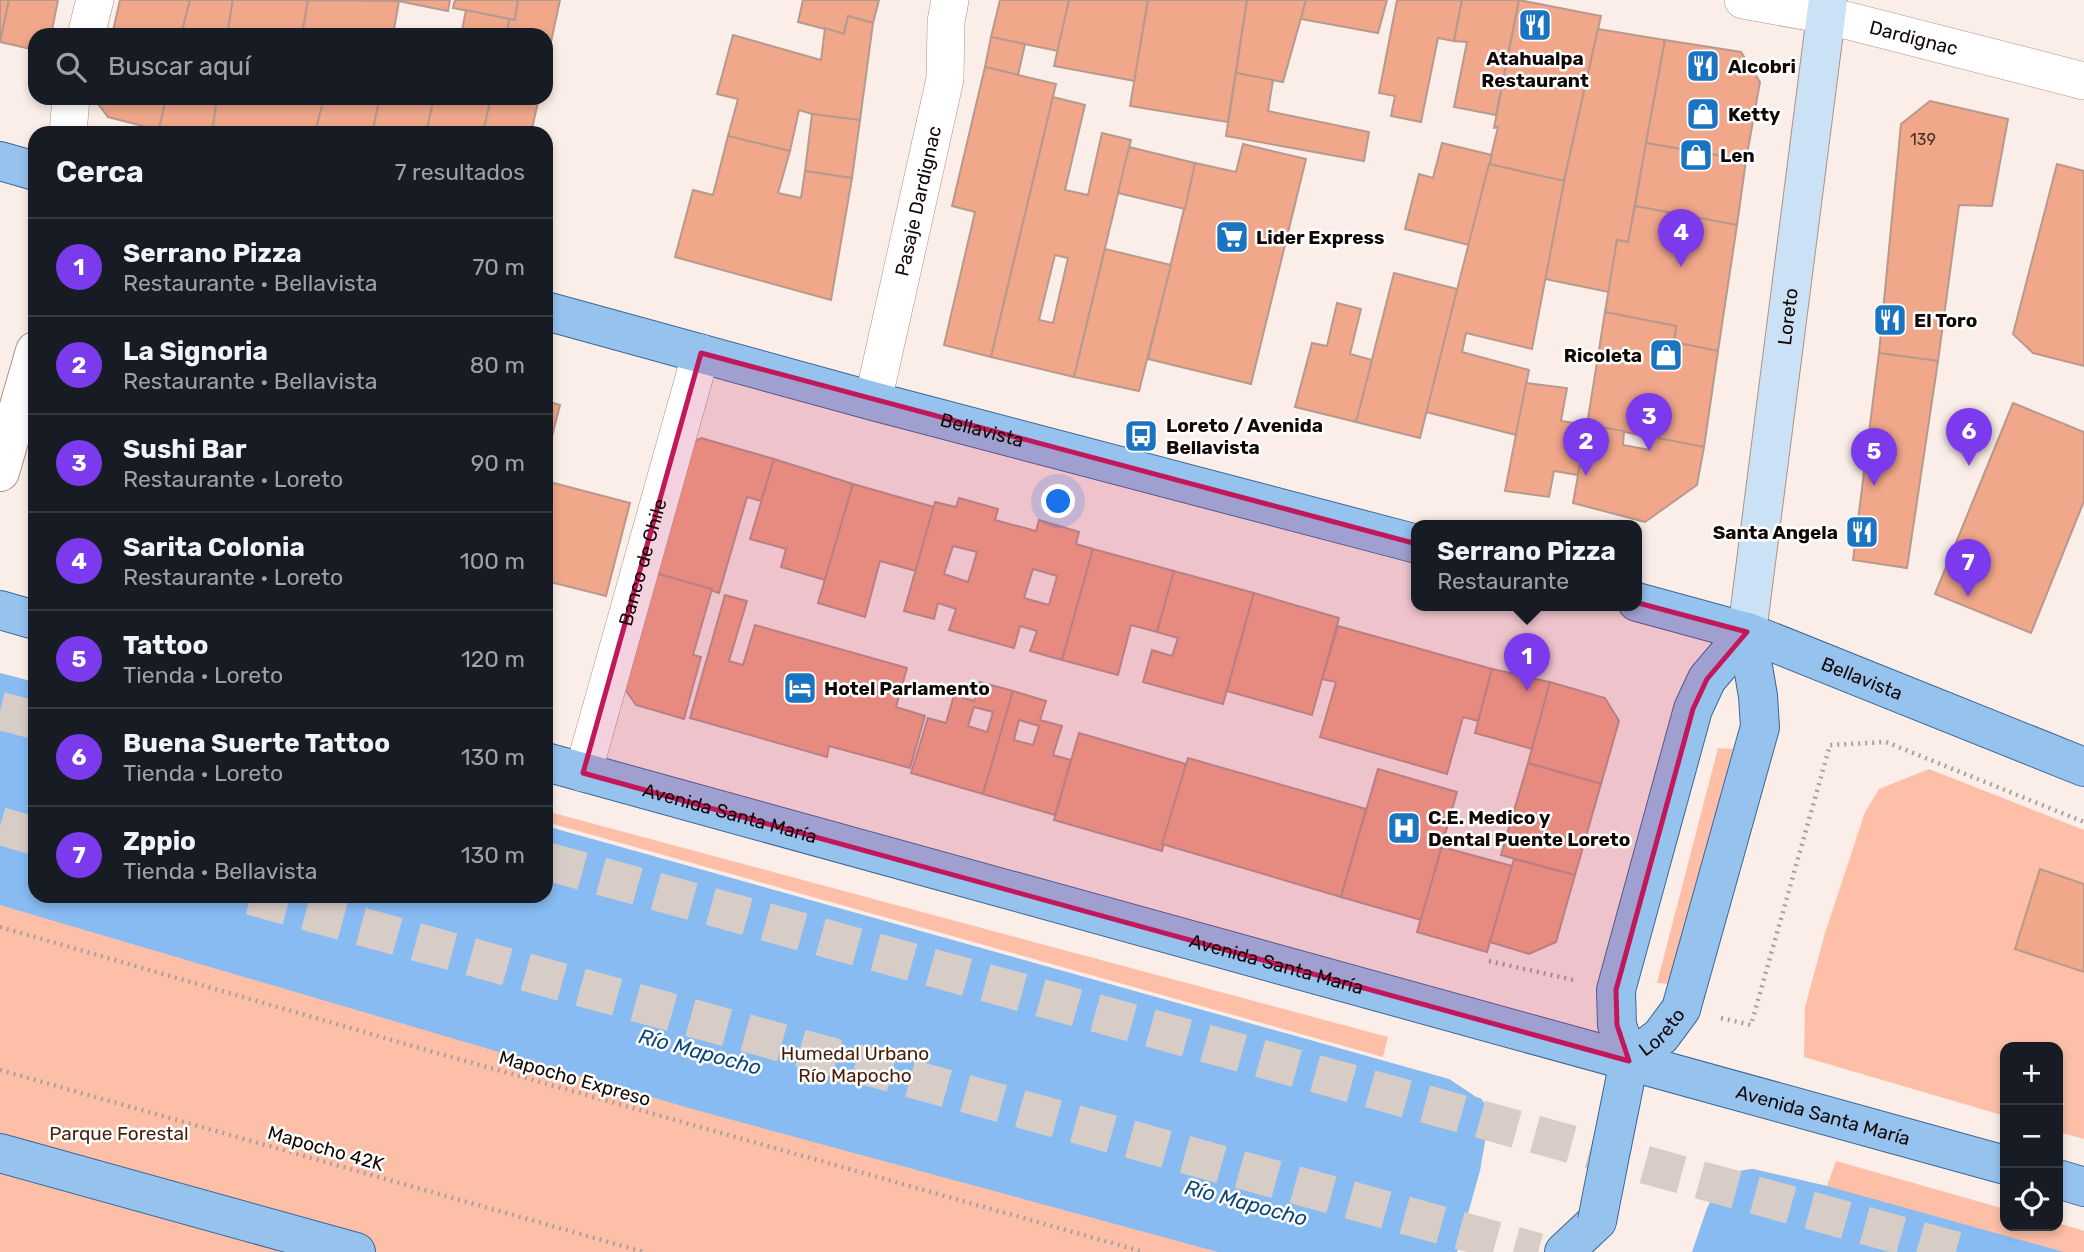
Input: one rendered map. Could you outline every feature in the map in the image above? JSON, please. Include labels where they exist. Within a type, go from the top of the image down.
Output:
[{"type":"main road","name":"Loreto","points":[[1747,632],[1707,679],[1693,709],[1616,990],[1617,1024],[1629,1061],[1661,1036],[1681,1009],[1760,727],[1758,696],[1747,632],[1827,7]]},
{"type":"main road","points":[[0,161],[28,169]]},
{"type":"main road","name":"Bellavista","points":[[553,313],[873,401],[1411,542]]},
{"type":"main road","name":"Bellavista","points":[[1642,603],[1747,632],[2084,767]]},
{"type":"main road","points":[[0,610],[28,618]]},
{"type":"main road","name":"Avenida Santa María","points":[[553,764],[2000,1164]]},
{"type":"main road","points":[[1564,1252],[1594,1237],[1629,1061]]},
{"type":"main road","points":[[0,1153],[356,1252]]},
{"type":"main road","points":[[2063,1181],[2084,1187]]},
{"type":"street","points":[[88,28],[95,0]]},
{"type":"street","name":"Pasaje Dardignac","points":[[873,401],[945,79],[946,22],[950,0]]},
{"type":"street","name":"Dardignac","points":[[1743,0],[1827,7],[2084,81]]},
{"type":"street","points":[[69,126],[70,105]]},
{"type":"street","name":"Banco de Chile","points":[[583,773],[701,353]]},
{"type":"street","points":[[0,472],[28,375]]},
{"type":"path","points":[[1681,1009],[1751,1024],[1830,746],[1886,742],[2084,822]]},
{"type":"path","name":"Mapocho Expreso","points":[[0,927],[437,1054],[1144,1252]]},
{"type":"path","points":[[1489,961],[1616,990]]},
{"type":"path","name":"Mapocho 42K","points":[[0,1070],[644,1252]]},
{"type":"highlighted area","points":[[701,353],[1747,632],[1707,679],[1693,709],[1616,990],[1617,1025],[1629,1061],[583,773]]},
{"type":"green space","name":"Humedal Urbano Río Mapocho","points":[[0,673],[28,851],[28,903],[553,903],[553,897],[1449,1079],[1476,1097],[1494,1103],[1827,1186],[1836,1161],[2000,1208],[2000,1231],[2063,1231],[2063,1225],[2084,1231],[2084,1252],[0,1252]]},
{"type":"green space","points":[[1718,748],[1733,749],[1672,984],[1657,983]]},
{"type":"green space","points":[[1929,769],[2084,830],[2084,1139],[2063,1133],[2063,1042],[2000,1042],[2000,1115],[1804,1057],[1805,1007],[1825,933],[1865,812],[1879,789]]},
{"type":"green space","points":[[553,813],[1388,1037],[1383,1057],[553,824]]},
{"type":"water","name":"Humedal Urbano Río Mapocho","points":[[0,673],[28,680],[28,903],[553,903],[553,828],[1449,1079],[1476,1097],[1494,1103],[1827,1186],[2064,1252],[1218,1252],[696,1110],[0,905]]},
{"type":"pier","points":[[1478,1094],[1756,1168],[1739,1171],[1718,1187],[1707,1208],[1692,1252],[1457,1252],[1480,1171],[1485,1142],[1485,1104]]},
{"type":"building","points":[[0,0],[9,0],[1,37],[0,37]]},
{"type":"building","points":[[9,0],[58,0],[52,28],[28,28],[28,48],[0,42]]},
{"type":"building","points":[[120,0],[190,0],[183,28],[114,28]]},
{"type":"building","points":[[190,0],[233,0],[228,28],[183,28]]},
{"type":"building","points":[[233,0],[308,0],[303,28],[228,28]]},
{"type":"building","points":[[308,0],[399,1],[394,28],[303,28]]},
{"type":"building","points":[[393,0],[450,0],[448,11]]},
{"type":"building","points":[[455,0],[518,0],[515,20],[453,8]]},
{"type":"building","points":[[518,0],[560,0],[553,32],[553,28],[507,28],[509,19],[515,20]]},
{"type":"building","points":[[803,0],[879,0],[873,23],[848,16],[844,34],[798,22]]},
{"type":"building","points":[[1000,0],[1069,0],[1058,51],[991,37]]},
{"type":"building","points":[[1069,0],[1148,0],[1135,81],[1054,66]]},
{"type":"building","points":[[1148,0],[1247,0],[1228,122],[1130,106]]},
{"type":"building","points":[[1247,0],[1306,0],[1283,82],[1236,73]]},
{"type":"building","points":[[1306,0],[1387,0],[1378,33],[1301,19]]},
{"type":"building","points":[[1397,0],[1462,0],[1454,41],[1438,38],[1421,122],[1391,116],[1395,96],[1379,93]]},
{"type":"building","points":[[1462,0],[1519,0],[1496,115],[1454,107],[1467,42],[1454,41]]},
{"type":"building","points":[[1519,0],[1601,16],[1564,181],[1489,164],[1498,127],[1494,128]]},
{"type":"building","points":[[466,10],[509,19],[507,28],[462,28]]},
{"type":"building","points":[[848,16],[873,23],[860,120],[799,110],[790,151],[728,136],[738,99],[717,94],[733,35],[821,60],[825,28],[844,34]]},
{"type":"building","points":[[1598,29],[1665,40],[1628,242],[1617,240],[1609,292],[1545,279]]},
{"type":"building","points":[[991,37],[1025,44],[1018,75],[985,67]]},
{"type":"building","points":[[1665,40],[1741,52],[1760,82],[1746,160],[1646,143]]},
{"type":"building","points":[[985,67],[1056,84],[991,357],[944,345],[975,212],[952,206]]},
{"type":"building","points":[[1236,73],[1273,80],[1268,111],[1369,132],[1364,161],[1226,136]]},
{"type":"building","points":[[1053,97],[1085,105],[1065,190],[1088,195],[1102,133],[1131,140],[1074,377],[991,357]],"holes":[[[1055,255],[1068,258],[1053,323],[1039,320]]]},
{"type":"building","points":[[1930,101],[2008,119],[1992,206],[1959,205],[1938,361],[1879,353],[1901,124]]},
{"type":"building","points":[[99,105],[164,105],[160,126],[143,126],[108,117]]},
{"type":"building","points":[[164,105],[216,105],[213,126],[160,126]]},
{"type":"building","points":[[216,105],[322,105],[317,126],[213,126]]},
{"type":"building","points":[[322,105],[378,105],[374,126],[317,126]]},
{"type":"building","points":[[378,105],[432,105],[428,126],[374,126]]},
{"type":"building","points":[[432,105],[489,105],[485,126],[428,126]]},
{"type":"building","points":[[489,105],[537,105],[533,126],[485,126]]},
{"type":"building","points":[[812,114],[860,120],[852,178],[805,171]]},
{"type":"building","points":[[728,136],[790,151],[778,193],[801,198],[805,171],[852,178],[831,300],[675,257],[693,190],[713,195]]},
{"type":"building","points":[[1442,143],[1492,155],[1469,245],[1405,229],[1419,174],[1433,178]]},
{"type":"building","points":[[1646,143],[1746,160],[1737,225],[1635,206]]},
{"type":"building","name":"Lider Express","points":[[1243,144],[1306,159],[1251,384],[1148,359],[1195,163],[1236,172]]},
{"type":"building","points":[[1129,147],[1195,163],[1185,209],[1118,193]]},
{"type":"building","points":[[1489,164],[1564,181],[1532,349],[1466,333],[1462,352],[1529,370],[1516,435],[1426,412]]},
{"type":"building","points":[[2057,164],[2084,171],[2084,366],[2033,353],[2013,334]]},
{"type":"building","points":[[1635,206],[1737,225],[1718,351],[1674,342],[1676,326],[1605,312],[1617,240],[1628,242]]},
{"type":"building","points":[[1105,249],[1171,265],[1139,391],[1074,377]]},
{"type":"building","points":[[1394,273],[1457,289],[1420,438],[1356,422]]},
{"type":"building","points":[[1337,303],[1361,309],[1350,354],[1372,360],[1356,422],[1295,407],[1312,343],[1327,346]]},
{"type":"building","points":[[1605,312],[1676,326],[1674,342],[1718,351],[1704,447],[1587,425]]},
{"type":"building","points":[[1879,353],[1938,361],[1907,568],[1853,560]]},
{"type":"building","points":[[1526,383],[1567,388],[1561,421],[1587,425],[1578,475],[1554,471],[1549,497],[1505,491]]},
{"type":"building","points":[[553,403],[560,405],[553,432]]},
{"type":"building","points":[[2013,403],[2084,432],[2084,501],[2031,633],[1935,594]]},
{"type":"building","points":[[1587,425],[1624,431],[1623,445],[1650,450],[1653,437],[1704,447],[1697,485],[1645,522],[1573,503]]},
{"type":"building","points":[[701,438],[774,459],[761,501],[747,497],[719,593],[655,573],[692,443]]},
{"type":"building","points":[[774,459],[853,484],[825,580],[781,567],[786,549],[750,539]]},
{"type":"building","points":[[553,483],[630,503],[606,596],[553,583]]},
{"type":"building","points":[[853,484],[934,507],[916,571],[880,561],[865,617],[818,603]]},
{"type":"building","points":[[959,498],[998,509],[995,520],[1036,531],[1039,520],[1079,532],[1076,544],[1093,549],[1062,660],[1030,651],[1037,631],[1020,626],[1014,648],[949,630],[956,609],[938,603],[934,619],[904,611],[935,502],[956,507]],"holes":[[[953,546],[977,552],[968,582],[944,574]],[[1033,569],[1057,576],[1049,605],[1024,598]]]},
{"type":"building","points":[[1093,549],[1174,571],[1157,632],[1131,625],[1118,675],[1062,660]]},
{"type":"building","points":[[1174,571],[1254,593],[1223,704],[1143,682],[1152,650],[1172,656],[1178,638],[1157,632]]},
{"type":"building","points":[[655,573],[712,589],[693,655],[701,657],[684,719],[636,705],[622,685]]},
{"type":"building","points":[[1254,593],[1339,618],[1312,715],[1227,691]]},
{"type":"building","name":"Hotel Parlamento","points":[[725,595],[747,601],[729,661],[743,665],[755,625],[907,668],[896,707],[925,716],[910,768],[829,746],[827,757],[690,718]]},
{"type":"building","points":[[1338,626],[1492,669],[1478,721],[1463,717],[1447,774],[1320,737],[1336,682],[1322,679]]},
{"type":"building","points":[[1492,669],[1550,682],[1532,749],[1475,733]]},
{"type":"building","points":[[980,682],[1013,691],[983,794],[911,773],[928,718],[946,723],[954,695],[974,701]],"holes":[[[974,707],[993,712],[987,732],[968,726]]]},
{"type":"building","points":[[1550,682],[1605,698],[1619,721],[1601,784],[1528,763]]},
{"type":"building","points":[[1013,691],[1046,701],[1040,720],[1062,726],[1053,755],[1071,760],[1055,815],[983,794]],"holes":[[[1019,720],[1039,726],[1033,745],[1014,740]]]},
{"type":"building","points":[[1079,733],[1186,764],[1162,851],[1054,820]]},
{"type":"building","points":[[1188,758],[1366,809],[1341,897],[1162,844]]},
{"type":"building","points":[[1528,763],[1601,784],[1575,875],[1501,855]]},
{"type":"building","name":"C.E. Medico y Dental Puente Loreto","points":[[1378,769],[1457,792],[1421,920],[1341,897]]},
{"type":"building","points":[[1442,847],[1512,866],[1487,952],[1417,932]]},
{"type":"building","points":[[1514,859],[1575,875],[1556,942],[1529,954],[1490,942]]},
{"type":"building","points":[[2040,869],[2084,884],[2084,972],[2015,949]]},
{"type":"tunnel","points":[[0,711],[28,718]]},
{"type":"tunnel","points":[[0,826],[28,834]]},
{"type":"tunnel","points":[[553,863],[1961,1252]]},
{"type":"tunnel","points":[[276,903],[1538,1252]]},
{"type":"place","name":"Atahualpa Restaurant","points":[[1535,25]]},
{"type":"place","name":"Alcobri","points":[[1703,66]]},
{"type":"place","name":"Ketty","points":[[1703,114]]},
{"type":"place","name":"Len","points":[[1696,155]]},
{"type":"place","name":"Lider Express","points":[[1232,237]]},
{"type":"place","name":"Sarita Colonia","points":[[1681,267]]},
{"type":"place","name":"El Toro","points":[[1890,320]]},
{"type":"place","name":"Ricoleta","points":[[1666,355]]},
{"type":"place","name":"Loreto / Avenida Bellavista","points":[[1141,436]]},
{"type":"place","name":"Sushi Bar","points":[[1649,451]]},
{"type":"place","name":"Buena Suerte Tattoo","points":[[1969,466]]},
{"type":"place","name":"La Signoria","points":[[1586,476]]},
{"type":"place","name":"Tattoo","points":[[1874,486]]},
{"type":"place","name":"Santa Angela","points":[[1862,532]]},
{"type":"place","name":"Zppio","points":[[1968,597]]},
{"type":"place","name":"Hotel Parlamento","points":[[800,688]]},
{"type":"place","name":"Serrano Pizza","points":[[1527,691]]},
{"type":"place","name":"C.E. Medico y Dental Puente Loreto","points":[[1404,828]]},
{"type":"water label","name":"Río Mapocho","points":[[700,1052]]},
{"type":"water label","name":"Río Mapocho","points":[[1246,1203]]},
{"type":"park label","name":"Parque Forestal","points":[[119,1133]]}]
